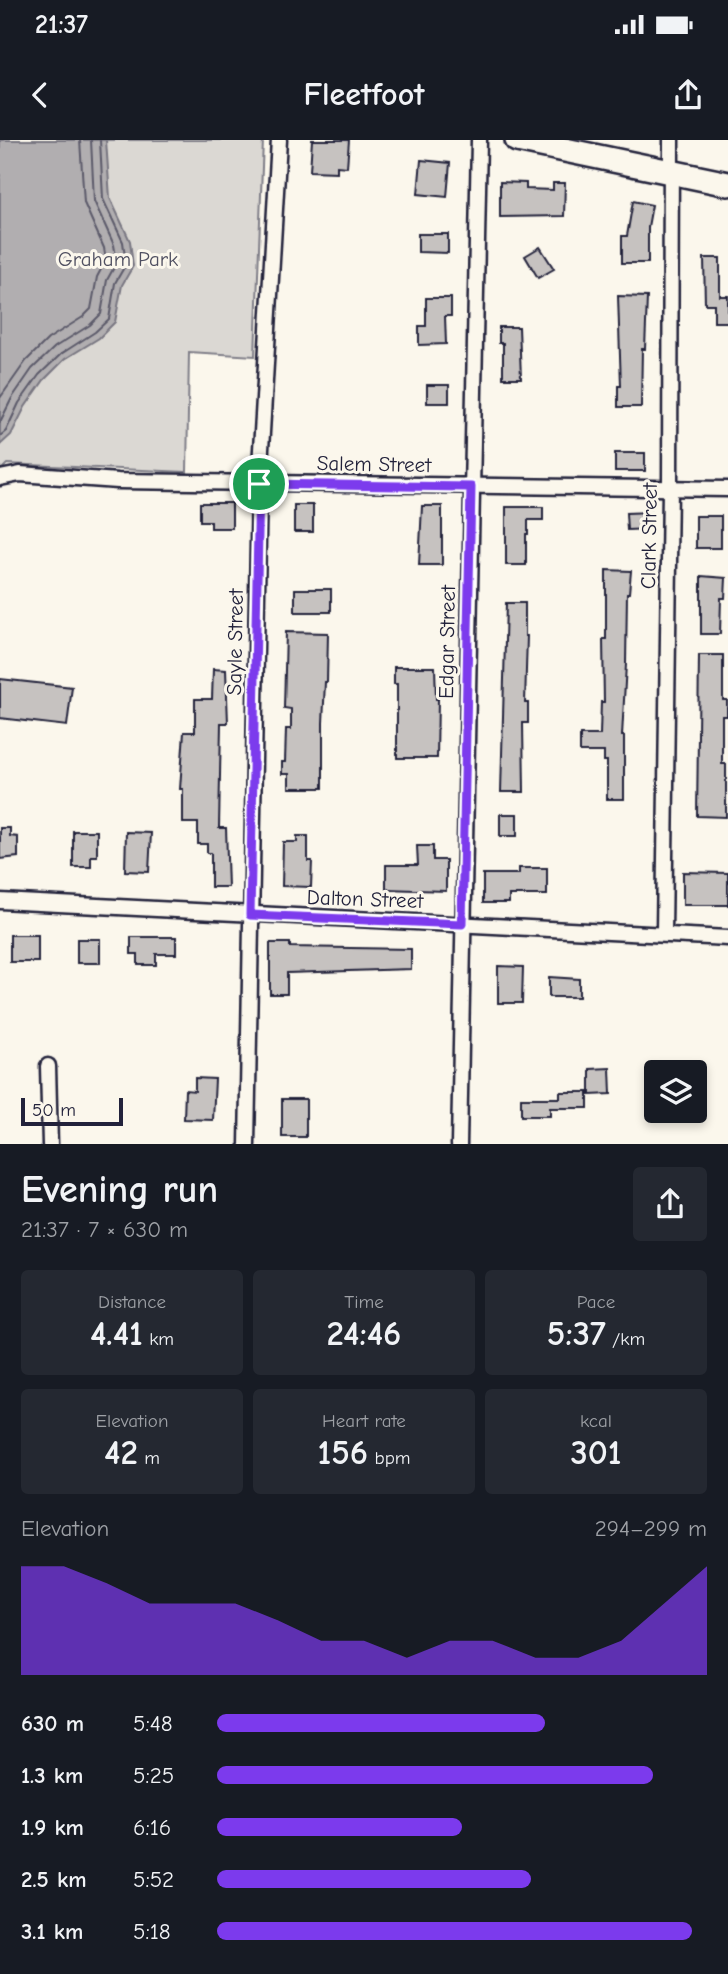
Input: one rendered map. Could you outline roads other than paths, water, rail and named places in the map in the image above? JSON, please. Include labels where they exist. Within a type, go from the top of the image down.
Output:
[{"type":"main road","points":[[517,140],[728,184]]},
{"type":"street","name":"Sayle Street","points":[[247,1144],[259,484],[279,140]]},
{"type":"street","name":"Edgar Street","points":[[458,1144],[480,140]]},
{"type":"street","name":"Clark Street","points":[[664,933],[671,140]]},
{"type":"street","name":"Salem Street","points":[[0,478],[20,474],[118,481],[259,484],[728,489]]},
{"type":"street","name":"Dalton Street","points":[[0,901],[728,938]]},
{"type":"street","points":[[48,1066],[50,1144]]},
{"type":"water","points":[[0,140],[106,140],[110,198],[130,241],[133,266],[122,285],[115,322],[99,338],[65,359],[44,380],[25,407],[11,435],[0,445]]},
{"type":"park label","name":"Graham Park","points":[[118,259]]}]
